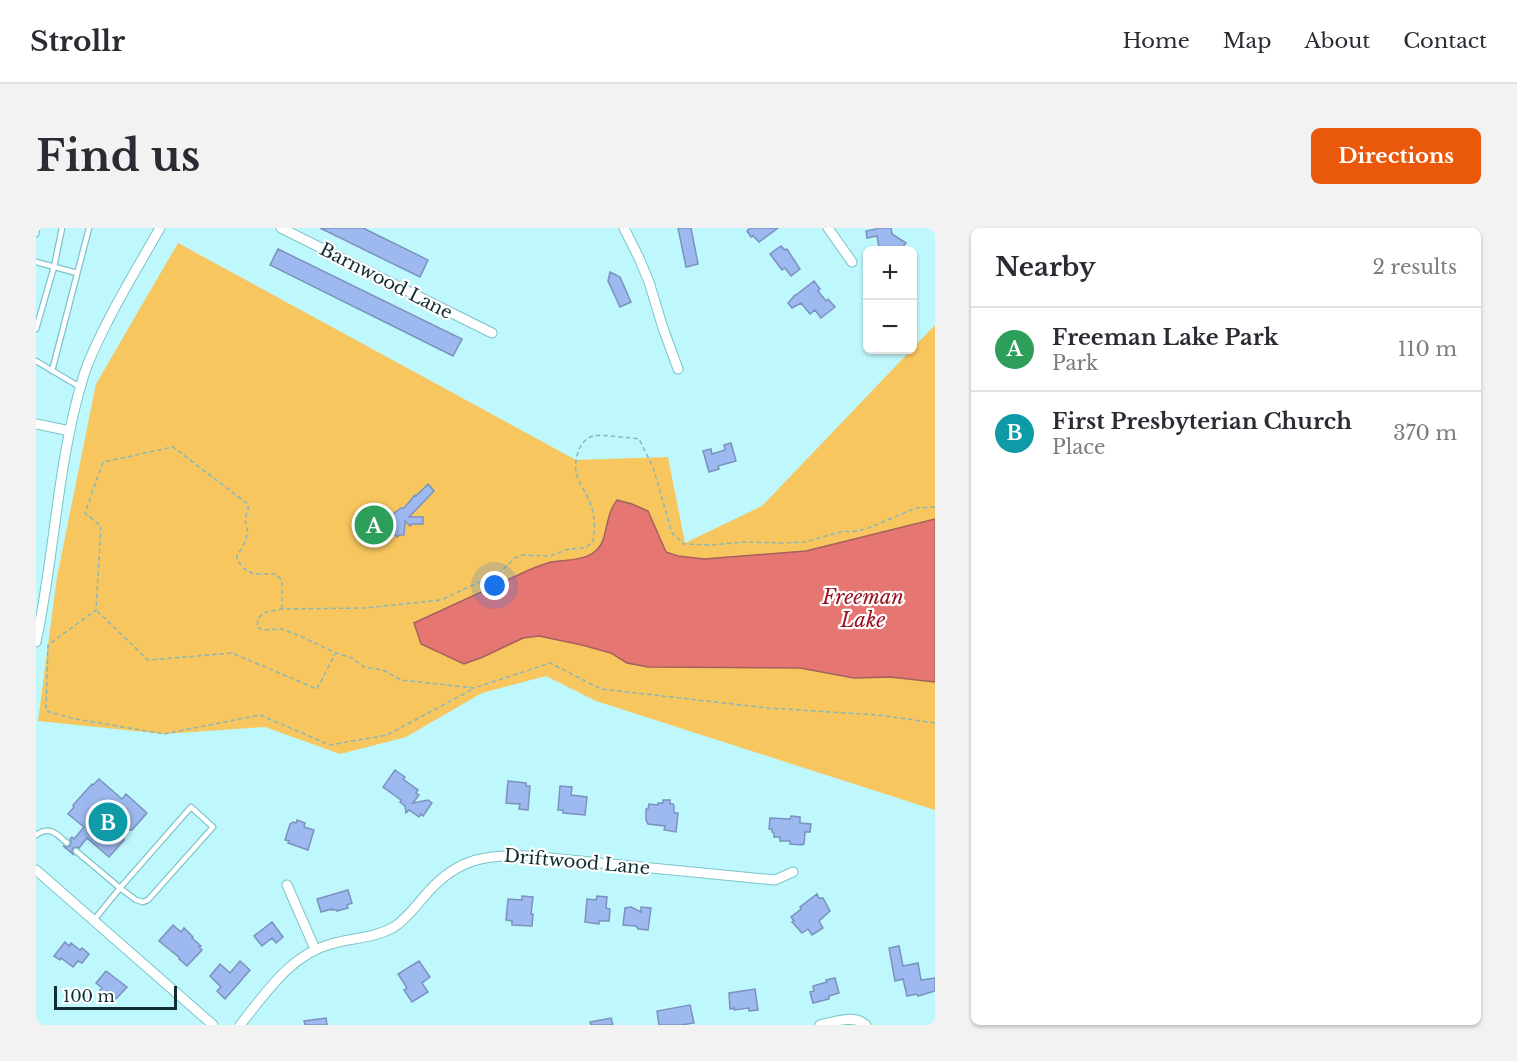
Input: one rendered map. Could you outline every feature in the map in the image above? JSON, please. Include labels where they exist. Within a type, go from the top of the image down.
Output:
[{"type":"street","points":[[36,642],[70,431],[80,387],[102,333],[160,228]]},
{"type":"street","name":"Barnwood Lane","points":[[281,228],[492,333]]},
{"type":"street","points":[[624,228],[650,282],[678,369]]},
{"type":"street","points":[[828,228],[852,262]]},
{"type":"street","points":[[36,424],[70,431]]},
{"type":"street","name":"Driftwood Lane","points":[[240,1025],[287,969],[302,957],[315,949],[380,933],[394,927],[447,874],[463,864],[482,858],[503,855],[529,856],[776,880],[794,872]]},
{"type":"street","points":[[36,870],[213,1025]]},
{"type":"street","points":[[287,885],[315,949]]},
{"type":"street","points":[[820,1025],[854,1020],[866,1025]]},
{"type":"lane","points":[[36,234],[37,228]]},
{"type":"lane","points":[[36,329],[54,267],[62,228]]},
{"type":"lane","points":[[52,371],[89,228]]},
{"type":"lane","points":[[36,262],[77,273]]},
{"type":"lane","points":[[36,361],[80,387]]},
{"type":"lane","points":[[76,851],[120,888],[136,900],[143,902],[148,900],[213,827],[191,807],[120,888],[94,920]]},
{"type":"lane","points":[[36,835],[42,830],[48,830],[55,832],[67,843]]},
{"type":"path","points":[[474,688],[401,680],[383,670],[364,667],[352,658],[282,629],[263,630],[257,627],[258,618],[266,612],[282,609],[365,608],[441,600],[499,573],[515,558],[522,555],[550,556],[569,549],[585,548],[593,542],[595,525],[591,503],[576,475],[576,463],[578,451],[583,442],[593,436],[639,439],[653,467],[672,533],[684,544],[805,542],[844,531],[866,529],[916,508],[935,507]]},
{"type":"path","points":[[282,609],[282,580],[275,574],[254,574],[243,568],[237,559],[248,532],[245,520],[249,504],[173,447],[104,462],[85,513],[101,526],[96,610],[148,660],[232,653],[317,689],[336,653]]},
{"type":"path","points":[[96,610],[48,645],[46,711],[75,719],[164,734],[260,715],[330,745],[387,735],[474,688],[550,663],[601,689],[768,708],[878,715],[935,723]]},
{"type":"shaded area","points":[[178,243],[576,460],[668,457],[685,543],[762,506],[907,354],[917,354],[917,344],[935,325],[935,810],[596,701],[546,676],[482,693],[406,737],[340,754],[265,727],[164,734],[38,721],[57,577],[96,384]]},
{"type":"water","name":"Freeman Lake","points":[[617,500],[648,511],[666,552],[704,559],[806,551],[935,519],[935,682],[890,677],[854,678],[800,668],[648,667],[627,663],[611,653],[539,636],[523,638],[464,664],[421,644],[414,623],[534,568],[551,562],[581,558],[594,552],[603,540],[609,515]]},
{"type":"building","points":[[320,228],[363,228],[428,260],[420,277]]},
{"type":"building","points":[[678,228],[691,228],[698,264],[686,267]]},
{"type":"building","points":[[750,228],[778,228],[759,242],[747,231]]},
{"type":"building","points":[[891,228],[892,234],[906,243],[903,246],[879,246],[877,236],[867,238],[866,231]]},
{"type":"building","points":[[781,246],[787,249],[800,269],[791,276],[785,268],[782,270],[770,254]]},
{"type":"building","points":[[278,249],[462,339],[453,356],[270,265]]},
{"type":"building","points":[[610,272],[620,277],[631,302],[620,307],[608,281]]},
{"type":"building","points":[[814,281],[826,301],[828,299],[835,307],[821,318],[815,310],[810,314],[801,303],[792,308],[788,303]]},
{"type":"building","points":[[731,443],[736,461],[718,466],[719,469],[709,472],[703,451],[711,449],[712,454],[725,450],[724,445]]},
{"type":"building","points":[[428,484],[434,491],[409,517],[423,517],[423,524],[410,526],[405,521],[404,535],[397,537],[393,533],[392,535],[384,527],[387,521]]},
{"type":"building","points":[[395,770],[418,790],[416,793],[419,795],[413,803],[428,800],[432,803],[423,816],[421,814],[419,817],[409,810],[406,813],[401,800],[383,787]]},
{"type":"building","points":[[99,779],[122,799],[126,794],[147,813],[132,830],[128,830],[123,836],[124,840],[109,857],[87,838],[79,848],[73,848],[73,854],[63,846],[70,846],[70,839],[72,837],[74,839],[84,827],[68,814],[74,807],[73,805]]},
{"type":"building","points":[[508,781],[526,783],[526,786],[530,786],[528,810],[519,809],[520,804],[506,803]]},
{"type":"building","points":[[560,786],[572,787],[571,795],[587,797],[585,815],[563,813],[563,810],[558,810]]},
{"type":"building","points":[[663,800],[670,800],[670,804],[674,806],[674,813],[678,813],[676,832],[664,830],[665,826],[648,824],[646,820],[646,809],[649,804],[658,805],[658,803],[663,803]]},
{"type":"building","points":[[791,816],[800,817],[800,823],[811,824],[810,832],[805,832],[802,845],[780,841],[780,837],[774,837],[772,829],[769,829],[770,818],[790,819]]},
{"type":"building","points":[[297,820],[305,823],[304,827],[314,830],[308,850],[285,840],[290,824],[296,823]]},
{"type":"building","points":[[348,890],[352,903],[347,905],[348,908],[321,912],[317,899]]},
{"type":"building","points":[[817,894],[819,898],[823,898],[830,911],[819,921],[823,928],[812,935],[808,929],[802,933],[792,922],[794,921],[791,917]]},
{"type":"building","points":[[522,896],[533,897],[532,926],[512,925],[512,921],[506,920],[508,899],[522,900]]},
{"type":"building","points":[[597,896],[607,897],[606,908],[610,909],[609,921],[599,921],[599,924],[585,922],[587,899],[596,900]]},
{"type":"building","points":[[631,907],[641,912],[641,907],[651,908],[648,930],[623,925],[625,908]]},
{"type":"building","points":[[272,922],[283,937],[276,943],[272,938],[262,946],[254,936]]},
{"type":"building","points":[[173,925],[181,932],[184,928],[201,946],[199,947],[202,950],[187,966],[159,941]]},
{"type":"building","points":[[65,942],[69,946],[71,943],[80,950],[82,948],[89,954],[82,963],[78,961],[73,967],[54,956]]},
{"type":"building","points":[[899,946],[903,966],[918,963],[921,980],[935,978],[935,991],[918,996],[917,994],[907,996],[903,979],[895,981],[889,948]]},
{"type":"building","points":[[240,961],[250,970],[225,999],[217,991],[221,987],[210,976],[220,964],[230,973]]},
{"type":"building","points":[[419,961],[430,977],[422,983],[428,992],[412,1002],[398,974]]},
{"type":"building","points":[[106,971],[127,987],[115,1000],[100,990],[102,988],[96,983]]},
{"type":"building","points":[[835,978],[839,993],[829,996],[829,999],[813,1003],[810,992],[814,991],[813,986]]},
{"type":"building","points":[[755,989],[758,1010],[730,1009],[729,993]]},
{"type":"building","points":[[690,1005],[694,1023],[659,1025],[657,1011]]},
{"type":"building","points":[[326,1018],[327,1025],[305,1025],[304,1021]]},
{"type":"building","points":[[611,1018],[613,1025],[591,1025],[590,1022]]},
{"type":"place","name":"Freeman Lake Park","points":[[374,525]]},
{"type":"place","name":"First Presbyterian Church","points":[[108,822]]}]
